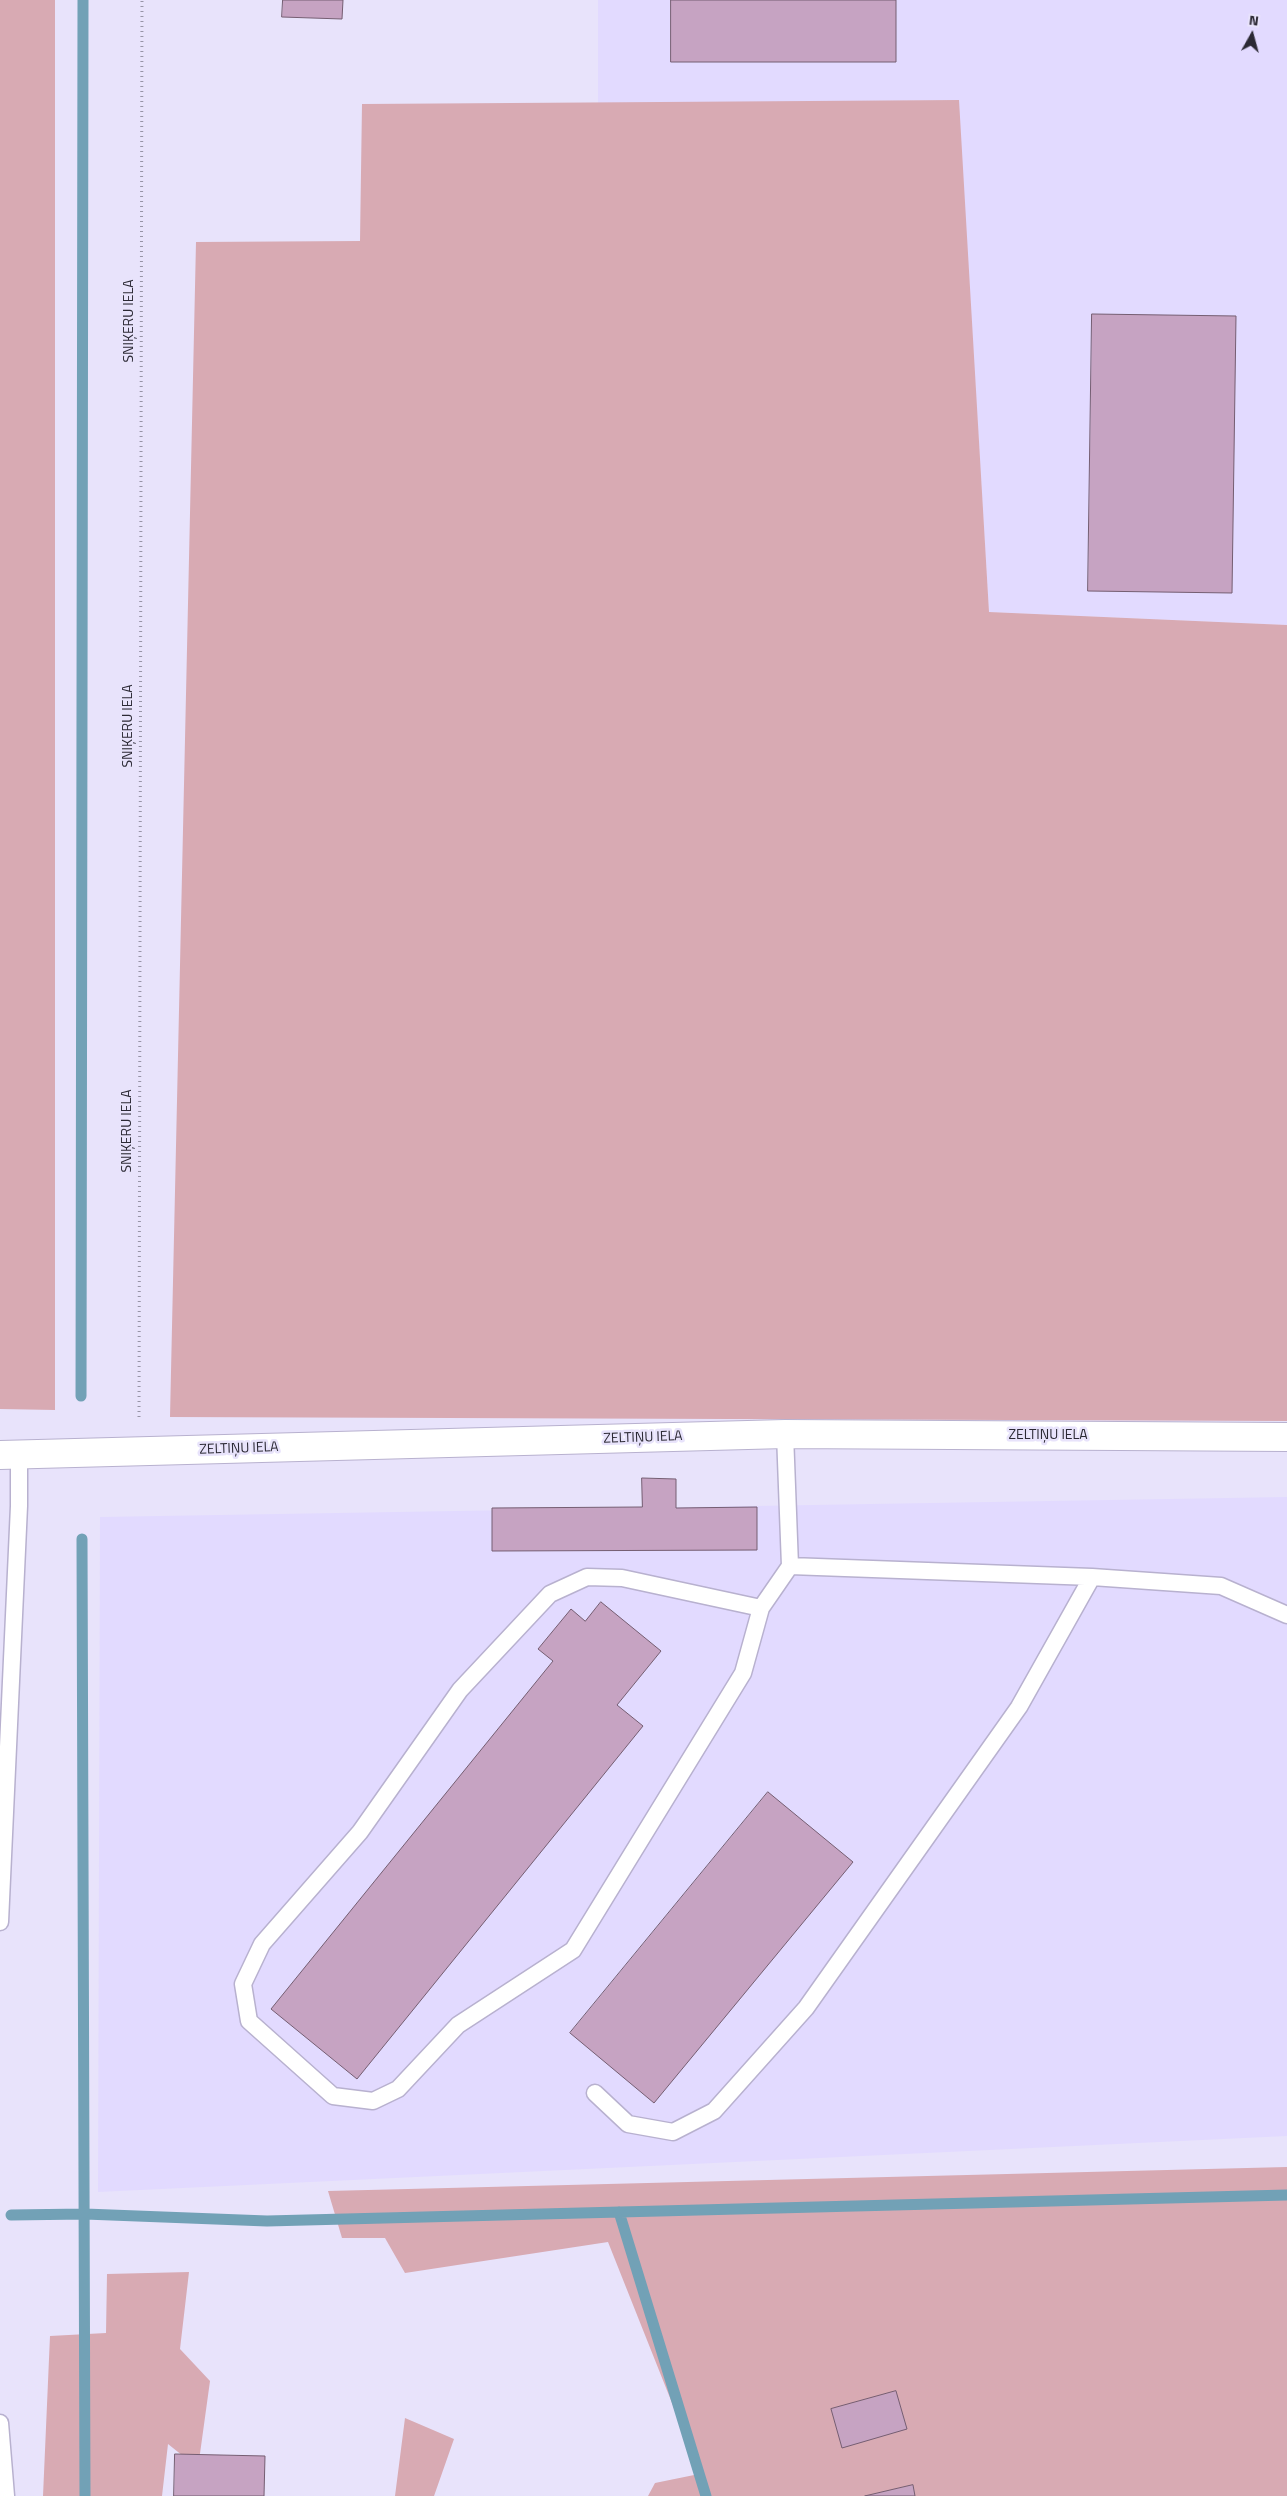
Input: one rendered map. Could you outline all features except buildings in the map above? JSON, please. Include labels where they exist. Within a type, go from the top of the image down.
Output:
[{"type":"street","name":"ZELTIŅU IELA","points":[[9,1455],[785,1434],[1287,1437]]},
{"type":"lane","points":[[761,1608],[622,1578],[586,1577],[550,1594],[460,1690],[360,1832],[262,1944],[243,1984],[249,2021],[332,2096],[373,2101],[398,2089],[458,2025],[573,1950],[743,1674],[761,1608],[790,1566],[785,1434]]},
{"type":"lane","points":[[0,1922],[19,1516],[9,1455]]},
{"type":"lane","points":[[790,1566],[1092,1578],[1221,1586],[1287,1615]]},
{"type":"lane","points":[[595,2092],[628,2124],[673,2132],[714,2111],[806,2008],[1019,1707],[1092,1578]]},
{"type":"lane","points":[[0,2423],[6,2496]]},
{"type":"path","name":"SNIĶERU IELA","points":[[139,1452],[142,0]]},
{"type":"shaded area","points":[[0,0],[55,0],[55,1410],[0,1409]]},
{"type":"shaded area","points":[[598,0],[1287,0],[1287,625],[989,612],[958,100],[598,104]]},
{"type":"shaded area","points":[[959,100],[989,612],[1287,625],[1287,1421],[170,1417],[196,242],[360,241],[362,104]]},
{"type":"shaded area","points":[[1287,1497],[1287,2136],[98,2192],[100,1517]]},
{"type":"shaded area","points":[[1287,2167],[1287,2496],[709,2496],[608,2242],[405,2273],[385,2238],[342,2238],[328,2191]]},
{"type":"shaded area","points":[[189,2272],[180,2349],[210,2381],[198,2468],[168,2444],[162,2496],[43,2496],[50,2336],[106,2333],[107,2274]]},
{"type":"shaded area","points":[[405,2418],[454,2439],[434,2496],[395,2496]]},
{"type":"shaded area","points":[[699,2474],[708,2496],[648,2496],[655,2483]]},
{"type":"waterway","points":[[81,1396],[83,0]]},
{"type":"waterway","points":[[82,1539],[85,2496]]},
{"type":"waterway","points":[[11,2215],[85,2214],[267,2221],[1287,2195]]},
{"type":"waterway","points":[[619,2212],[706,2496]]}]
